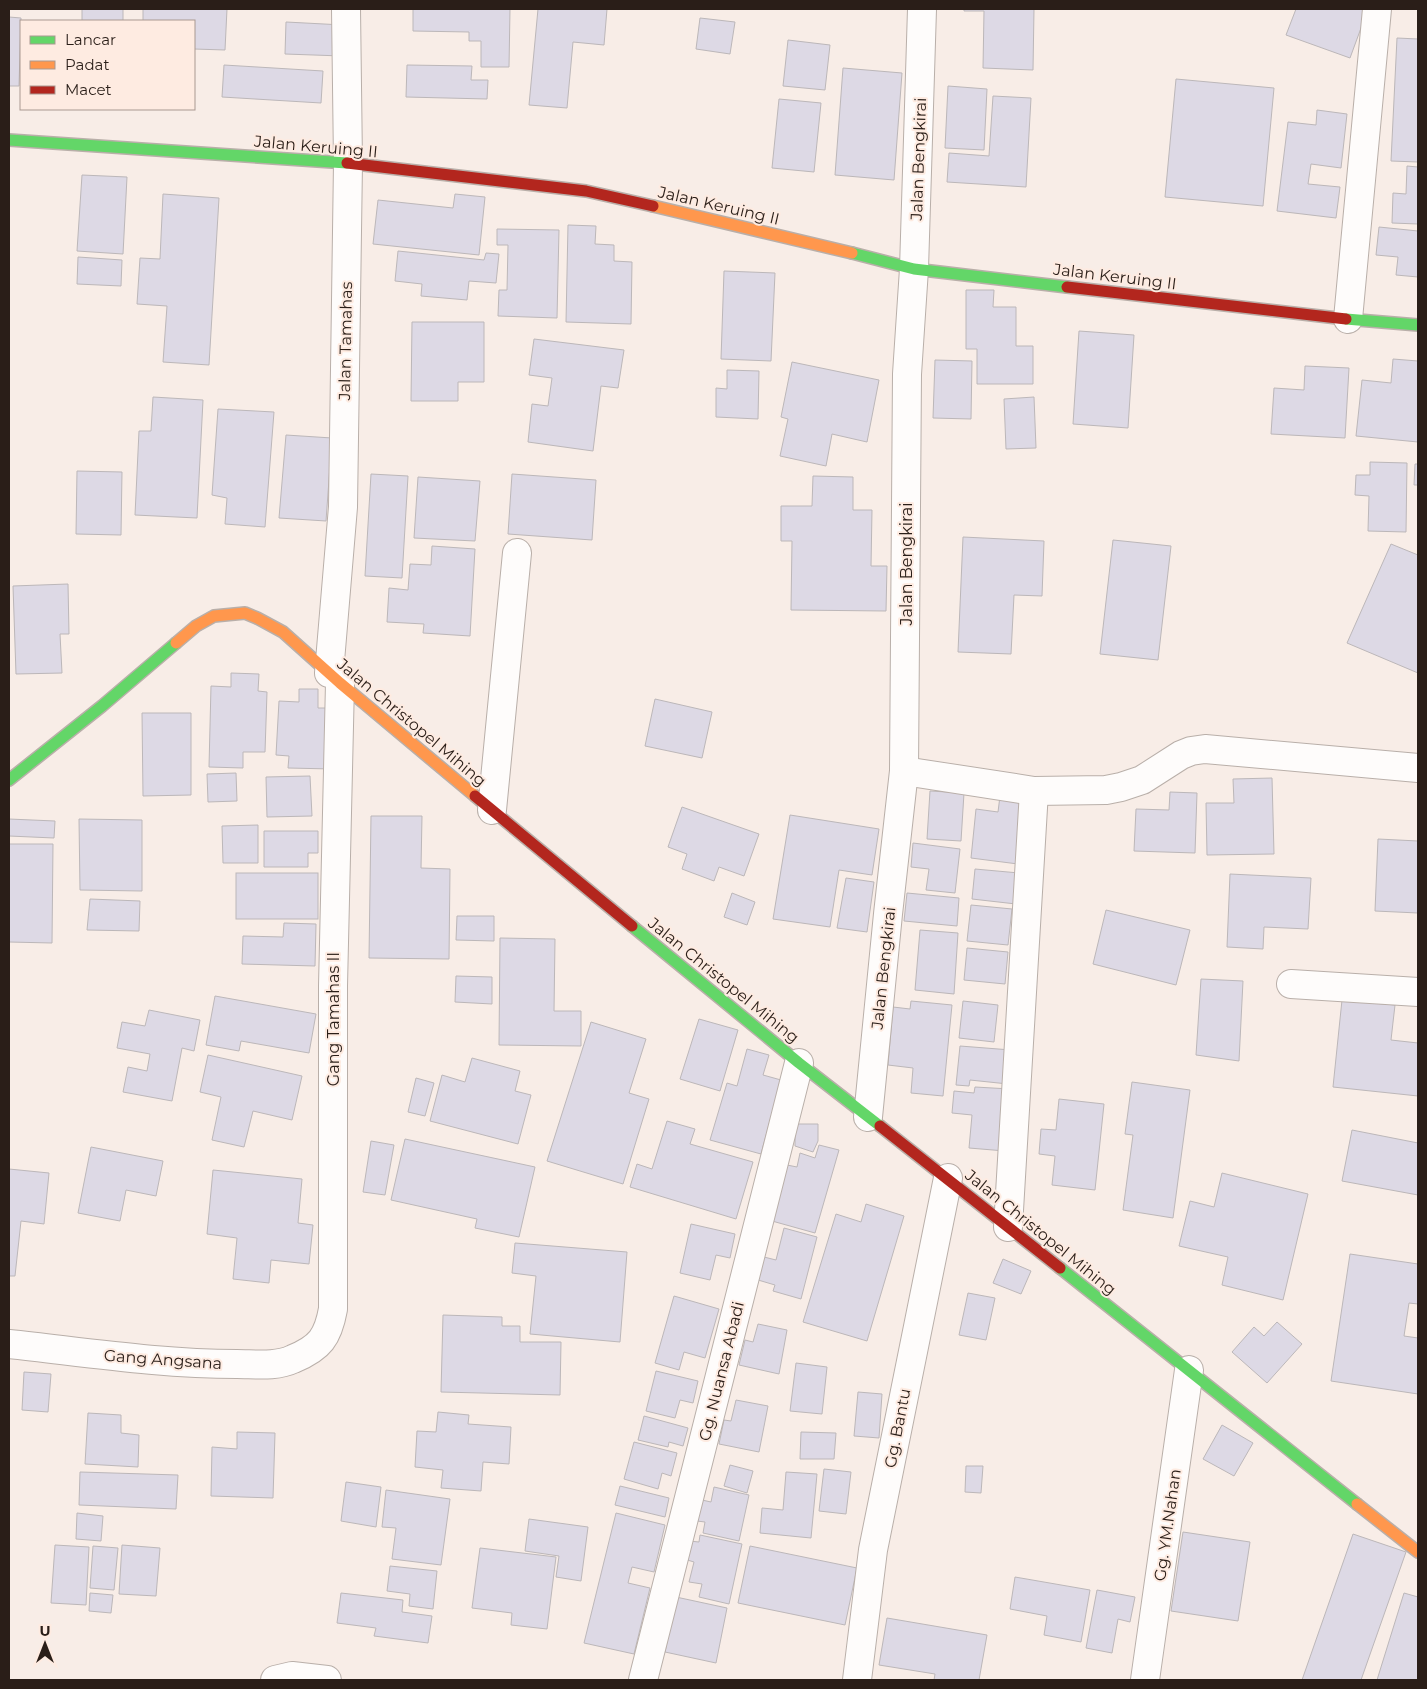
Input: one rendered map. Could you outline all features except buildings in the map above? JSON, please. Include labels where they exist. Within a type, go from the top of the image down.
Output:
[{"type":"street","name":"Jalan Tamahas","points":[[334,678],[343,507],[348,163],[346,9]]},
{"type":"street","name":"Jalan Bengkirai","points":[[868,1117],[904,771],[907,374],[914,269],[922,9]]},
{"type":"street","points":[[1348,319],[1377,9]]},
{"type":"street","name":"Jalan Keruing II","points":[[9,140],[348,163],[586,191],[914,269],[1348,319],[1418,325]]},
{"type":"street","points":[[492,810],[517,553]]},
{"type":"street","name":"Jalan Christopel Mihing","points":[[9,780],[102,706],[196,626],[214,616],[245,613],[258,618],[283,632],[334,678],[492,810],[799,1063],[948,1178],[1418,1552]]},
{"type":"street","name":"Gang Tamahas II","points":[[314,1348],[325,1337],[333,1309],[334,678]]},
{"type":"street","points":[[904,771],[1034,790],[1106,790],[1142,780],[1181,755],[1205,749],[1418,768]]},
{"type":"street","points":[[1008,1227],[1034,790]]},
{"type":"street","points":[[1291,984],[1418,992]]},
{"type":"street","name":"Gg. Nuansa Abadi","points":[[643,1680],[799,1063]]},
{"type":"street","name":"Gg. Bantu","points":[[857,1680],[873,1550],[948,1178]]},
{"type":"street","name":"Gang Angsana","points":[[9,1344],[194,1364],[276,1364],[293,1360],[314,1348]]},
{"type":"street","name":"Gg. YM.Nahan","points":[[1145,1680],[1189,1370]]},
{"type":"street","points":[[274,1680],[292,1676],[327,1680]]},
{"type":"traffic: fast","points":[[9,140],[347,163]]},
{"type":"traffic: fast","points":[[852,253],[914,269],[1067,287]]},
{"type":"traffic: fast","points":[[1346,319],[1418,325]]},
{"type":"traffic: fast","points":[[9,780],[102,706],[176,643]]},
{"type":"traffic: fast","points":[[632,926],[799,1063],[880,1126]]},
{"type":"traffic: fast","points":[[1060,1268],[1357,1504]]},
{"type":"traffic: slow","points":[[653,206],[852,253]]},
{"type":"traffic: slow","points":[[176,643],[196,626],[214,616],[245,613],[257,618],[283,632],[340,683],[475,796]]},
{"type":"traffic: slow","points":[[1357,1504],[1418,1552]]},
{"type":"traffic: jam","points":[[347,163],[586,191],[653,206]]},
{"type":"traffic: jam","points":[[1067,287],[1346,319]]},
{"type":"traffic: jam","points":[[475,796],[632,926]]},
{"type":"traffic: jam","points":[[880,1126],[1060,1268]]}]
